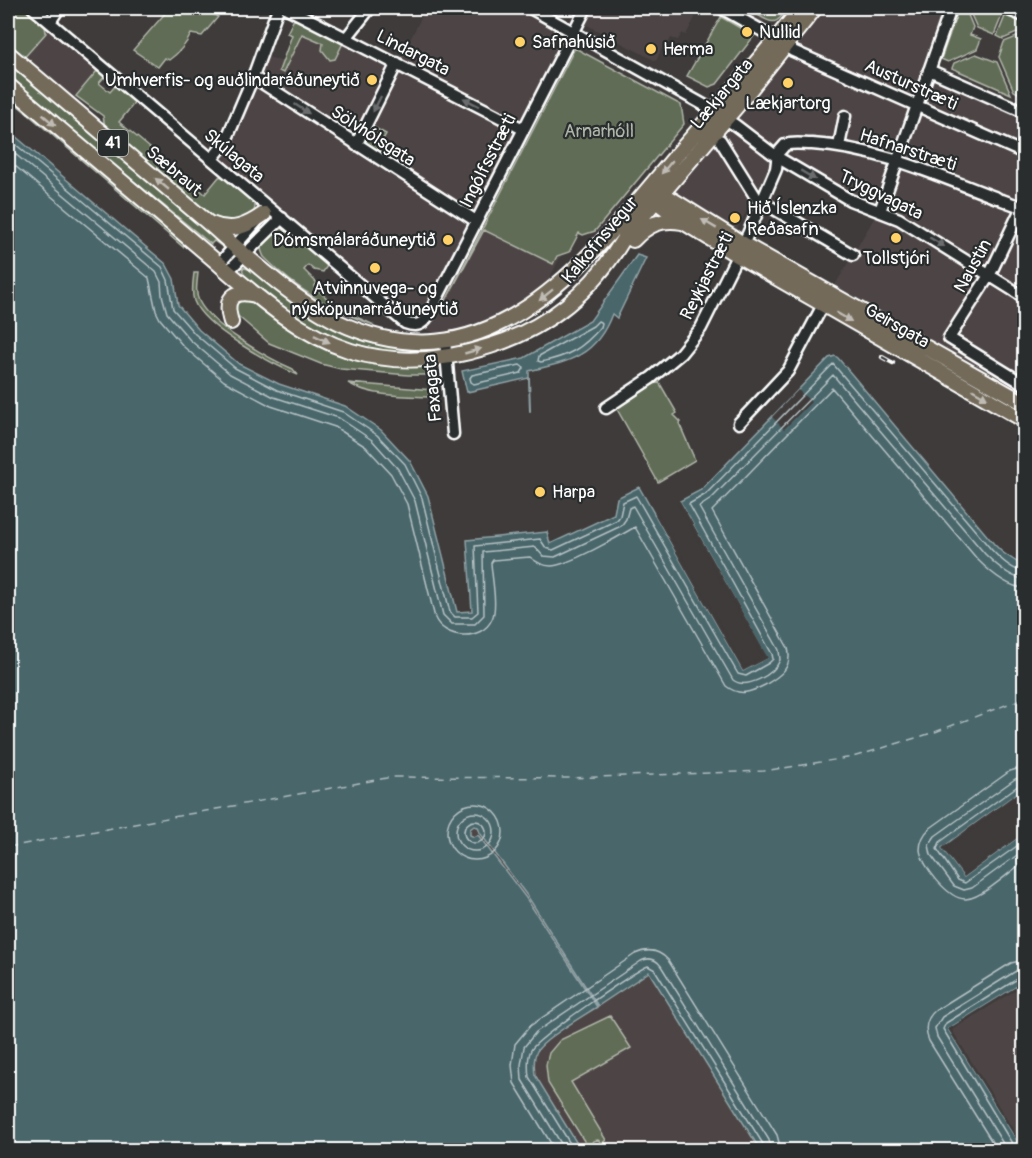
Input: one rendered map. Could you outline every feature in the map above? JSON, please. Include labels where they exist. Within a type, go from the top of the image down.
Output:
[{"type":"main road","name":"Lækjargata","points":[[781,42],[801,8]]},
{"type":"main road","name":"Lækjargata","points":[[653,194],[781,42],[815,8]]},
{"type":"main road","name":"Sæbraut","points":[[8,54],[240,250]]},
{"type":"main road","name":"41","points":[[8,84],[223,267]]},
{"type":"main road","name":"Kalkofnsvegur","points":[[223,267],[300,328],[333,345],[374,357],[399,360],[448,358],[500,343],[537,327],[582,292],[611,260],[653,194]]},
{"type":"main road","name":"Kalkofnsvegur","points":[[240,250],[309,305],[353,328],[394,339],[446,340],[495,327],[545,297],[653,194]]},
{"type":"main road","name":"Geirsgata","points":[[653,194],[685,223],[740,249],[752,263],[765,264],[1024,403]]},
{"type":"main road","name":"Geirsgata","points":[[653,194],[1024,420]]},
{"type":"main road","points":[[207,222],[223,228],[243,227],[267,211]]},
{"type":"main road","points":[[611,260],[651,225],[668,221],[685,223]]},
{"type":"main road","points":[[231,322],[228,308],[233,296],[239,292],[256,295]]},
{"type":"street","name":"Skúlagata","points":[[33,8],[212,159],[267,211],[282,218],[405,323],[417,326]]},
{"type":"street","points":[[50,22],[59,8]]},
{"type":"street","points":[[212,159],[225,143],[253,77],[278,8]]},
{"type":"street","name":"Lindargata","points":[[287,8],[523,129]]},
{"type":"street","points":[[347,37],[370,8]]},
{"type":"street","name":"Tryggvagata","points":[[530,8],[720,115],[777,157],[850,200],[899,219],[1024,297]]},
{"type":"street","name":"Ingólfsstræti","points":[[417,326],[428,316],[586,8]]},
{"type":"street","name":"Austurstræti","points":[[721,8],[793,51],[1024,153]]},
{"type":"street","points":[[880,211],[951,8]]},
{"type":"street","points":[[1004,8],[1024,16]]},
{"type":"street","points":[[356,145],[397,63]]},
{"type":"street","points":[[929,70],[1023,108]]},
{"type":"street","name":"Sölvhólsgata","points":[[253,77],[476,221]]},
{"type":"street","points":[[839,146],[845,116]]},
{"type":"street","points":[[720,140],[753,195],[853,255]]},
{"type":"street","name":"Hafnarstræti","points":[[777,157],[781,148],[789,143],[839,146],[866,151],[1023,207]]},
{"type":"street","name":"Reykjastræti","points":[[606,408],[651,378],[680,354],[701,328],[776,169],[777,157]]},
{"type":"street","name":"Naustin","points":[[1023,207],[990,274],[949,338],[1024,384]]},
{"type":"street","points":[[240,250],[267,211]]},
{"type":"street","points":[[223,267],[240,250],[282,218]]},
{"type":"street","points":[[739,423],[788,371],[827,299]]},
{"type":"street","name":"Faxagata","points":[[446,340],[453,434]]},
{"type":"shaded area","points":[[426,8],[513,8],[569,35],[481,214],[561,256],[547,283],[534,298],[513,313],[454,335],[435,333],[407,322],[217,160],[262,55],[283,62],[292,35],[287,33],[294,19],[346,44],[349,41],[397,66]]},
{"type":"shaded area","points":[[554,8],[700,8],[686,35],[682,33],[678,40],[671,38],[666,47],[663,46],[656,61]]},
{"type":"shaded area","points":[[702,8],[752,8],[757,12],[756,14],[765,19],[754,36]]},
{"type":"shaded area","points":[[825,8],[960,8],[933,74],[1019,109],[1024,94],[1024,412],[827,299],[877,213],[774,159],[736,231],[669,193],[719,131],[732,127]]},
{"type":"shaded area","points":[[50,22],[109,74],[96,73],[66,108],[22,60],[46,34],[45,26]]},
{"type":"shaded area","points":[[476,826],[528,897],[599,1005],[649,972],[759,1148],[755,1150],[581,1150],[535,1075],[534,1065],[536,1052],[544,1044],[596,1007],[526,898],[478,836],[470,835],[471,828]]},
{"type":"shaded area","points":[[1024,982],[1024,1150],[948,1029]]},
{"type":"green space","points":[[8,8],[23,8],[45,26],[46,33],[22,60],[8,48]]},
{"type":"green space","points":[[167,8],[204,8],[218,17],[202,36],[191,34],[179,51],[169,60],[165,58],[158,67],[133,50],[168,10]]},
{"type":"green space","points":[[752,8],[788,8],[774,22],[756,14],[757,12]]},
{"type":"green space","points":[[959,8],[965,8],[973,27],[970,35],[981,39],[977,49],[948,62],[941,59]]},
{"type":"green space","points":[[968,8],[990,8],[1003,13],[994,35],[977,28]]},
{"type":"green space","points":[[1006,14],[1024,22],[1024,30],[1003,39],[997,36]]},
{"type":"green space","points":[[721,17],[754,36],[717,84],[709,87],[687,76]]},
{"type":"green space","points":[[294,19],[343,43],[335,59],[330,60],[322,50],[323,43],[302,34],[283,73],[279,71],[292,35],[287,33]]},
{"type":"green space","points":[[1024,34],[1024,92],[1022,95],[1014,91],[999,57],[1004,42]]},
{"type":"green space","name":"Arnarhóll","points":[[575,48],[681,105],[684,124],[595,231],[583,235],[579,233],[569,252],[557,256],[553,264],[484,230],[444,304]]},
{"type":"green space","points":[[976,54],[997,62],[1011,94],[952,68],[954,63]]},
{"type":"green space","points":[[8,59],[223,243],[221,246],[214,241],[211,244],[136,183],[123,176],[8,79]]},
{"type":"green space","points":[[96,72],[106,75],[99,83],[110,92],[116,85],[136,101],[119,122],[205,194],[219,177],[225,176],[256,202],[251,215],[238,222],[218,223],[105,127],[103,116],[76,96]]},
{"type":"green space","points":[[8,97],[13,97],[117,182],[184,244],[183,247]]},
{"type":"green space","points":[[373,127],[386,134],[380,145],[388,149],[385,155],[366,142]]},
{"type":"green space","points":[[284,228],[325,262],[327,266],[323,272],[314,270],[308,265],[304,270],[317,283],[314,287],[341,310],[374,325],[344,313],[316,298],[264,258],[260,247],[277,230]]},
{"type":"green space","points":[[242,267],[251,270],[303,312],[338,327],[432,347],[439,352],[393,354],[353,347],[308,328],[249,281],[244,276]]},
{"type":"green space","points":[[194,273],[198,273],[199,301],[215,321],[255,349],[293,369],[298,375],[256,354],[211,322],[194,301],[192,291]]},
{"type":"green space","points":[[249,297],[297,332],[430,365],[433,366],[434,374],[408,375],[341,369],[321,364],[269,343],[233,312],[233,300]]},
{"type":"green space","points":[[659,382],[677,413],[674,415],[681,422],[679,423],[695,460],[658,482],[613,402]]},
{"type":"green space","points":[[348,383],[433,390],[433,397],[378,393],[357,388]]},
{"type":"green space","points":[[610,1016],[631,1048],[571,1082],[606,1140],[602,1143],[598,1140],[593,1141],[589,1149],[548,1083],[546,1065],[549,1053],[560,1040]]},
{"type":"water","points":[[8,130],[166,264],[174,279],[178,305],[199,330],[239,364],[279,384],[345,406],[381,430],[410,461],[428,496],[457,612],[472,611],[467,540],[547,532],[550,544],[614,514],[617,498],[639,487],[743,671],[767,658],[680,501],[701,490],[829,358],[835,356],[838,358],[994,544],[1024,567],[1024,788],[942,848],[964,877],[1024,833],[1024,982],[948,1029],[1023,1150],[755,1150],[759,1148],[649,972],[598,1006],[528,897],[480,833],[478,827],[474,826],[470,829],[470,835],[474,837],[478,835],[526,898],[597,1007],[548,1040],[537,1051],[534,1060],[535,1075],[581,1150],[8,1150]]},
{"type":"water","points":[[637,255],[646,258],[617,318],[612,314],[598,340],[589,349],[568,360],[529,371],[529,378],[467,392],[462,371],[524,358],[590,321]]},
{"type":"pier","points":[[798,390],[811,402],[784,429],[772,417]]},
{"type":"pier","points":[[680,501],[768,658],[743,671],[655,515],[658,513],[744,667],[763,656],[677,502]]},
{"type":"pier","points":[[1024,788],[1024,792],[946,849],[965,873],[1024,830],[1024,833],[964,877],[942,848]]},
{"type":"pier","points":[[1024,982],[1024,985],[952,1030],[1024,1147],[1023,1150],[948,1029]]},
{"type":"waterway","points":[[529,378],[530,411]]},
{"type":"ferry route","points":[[8,847],[392,777],[571,778],[764,771],[853,757],[935,732],[1024,698]]},
{"type":"railway","points":[[882,357],[893,363]]},
{"type":"place","name":"Nullid","points":[[747,32]]},
{"type":"place","name":"Safnahúsið","points":[[520,42]]},
{"type":"place","name":"Herma","points":[[651,49]]},
{"type":"place","name":"Umhverfis- og auðlindaráðuneytið","points":[[372,80]]},
{"type":"place","name":"Lækjartorg","points":[[788,83]]},
{"type":"place","name":"Hið Íslenzka Reðasafn","points":[[735,218]]},
{"type":"place","name":"Tollstjóri","points":[[896,238]]},
{"type":"place","name":"Dómsmálaráðuneytið","points":[[448,240]]},
{"type":"place","name":"Atvinnuvega- og nýsköpunarráðuneytið","points":[[375,268]]},
{"type":"place","name":"Harpa","points":[[540,492]]}]
